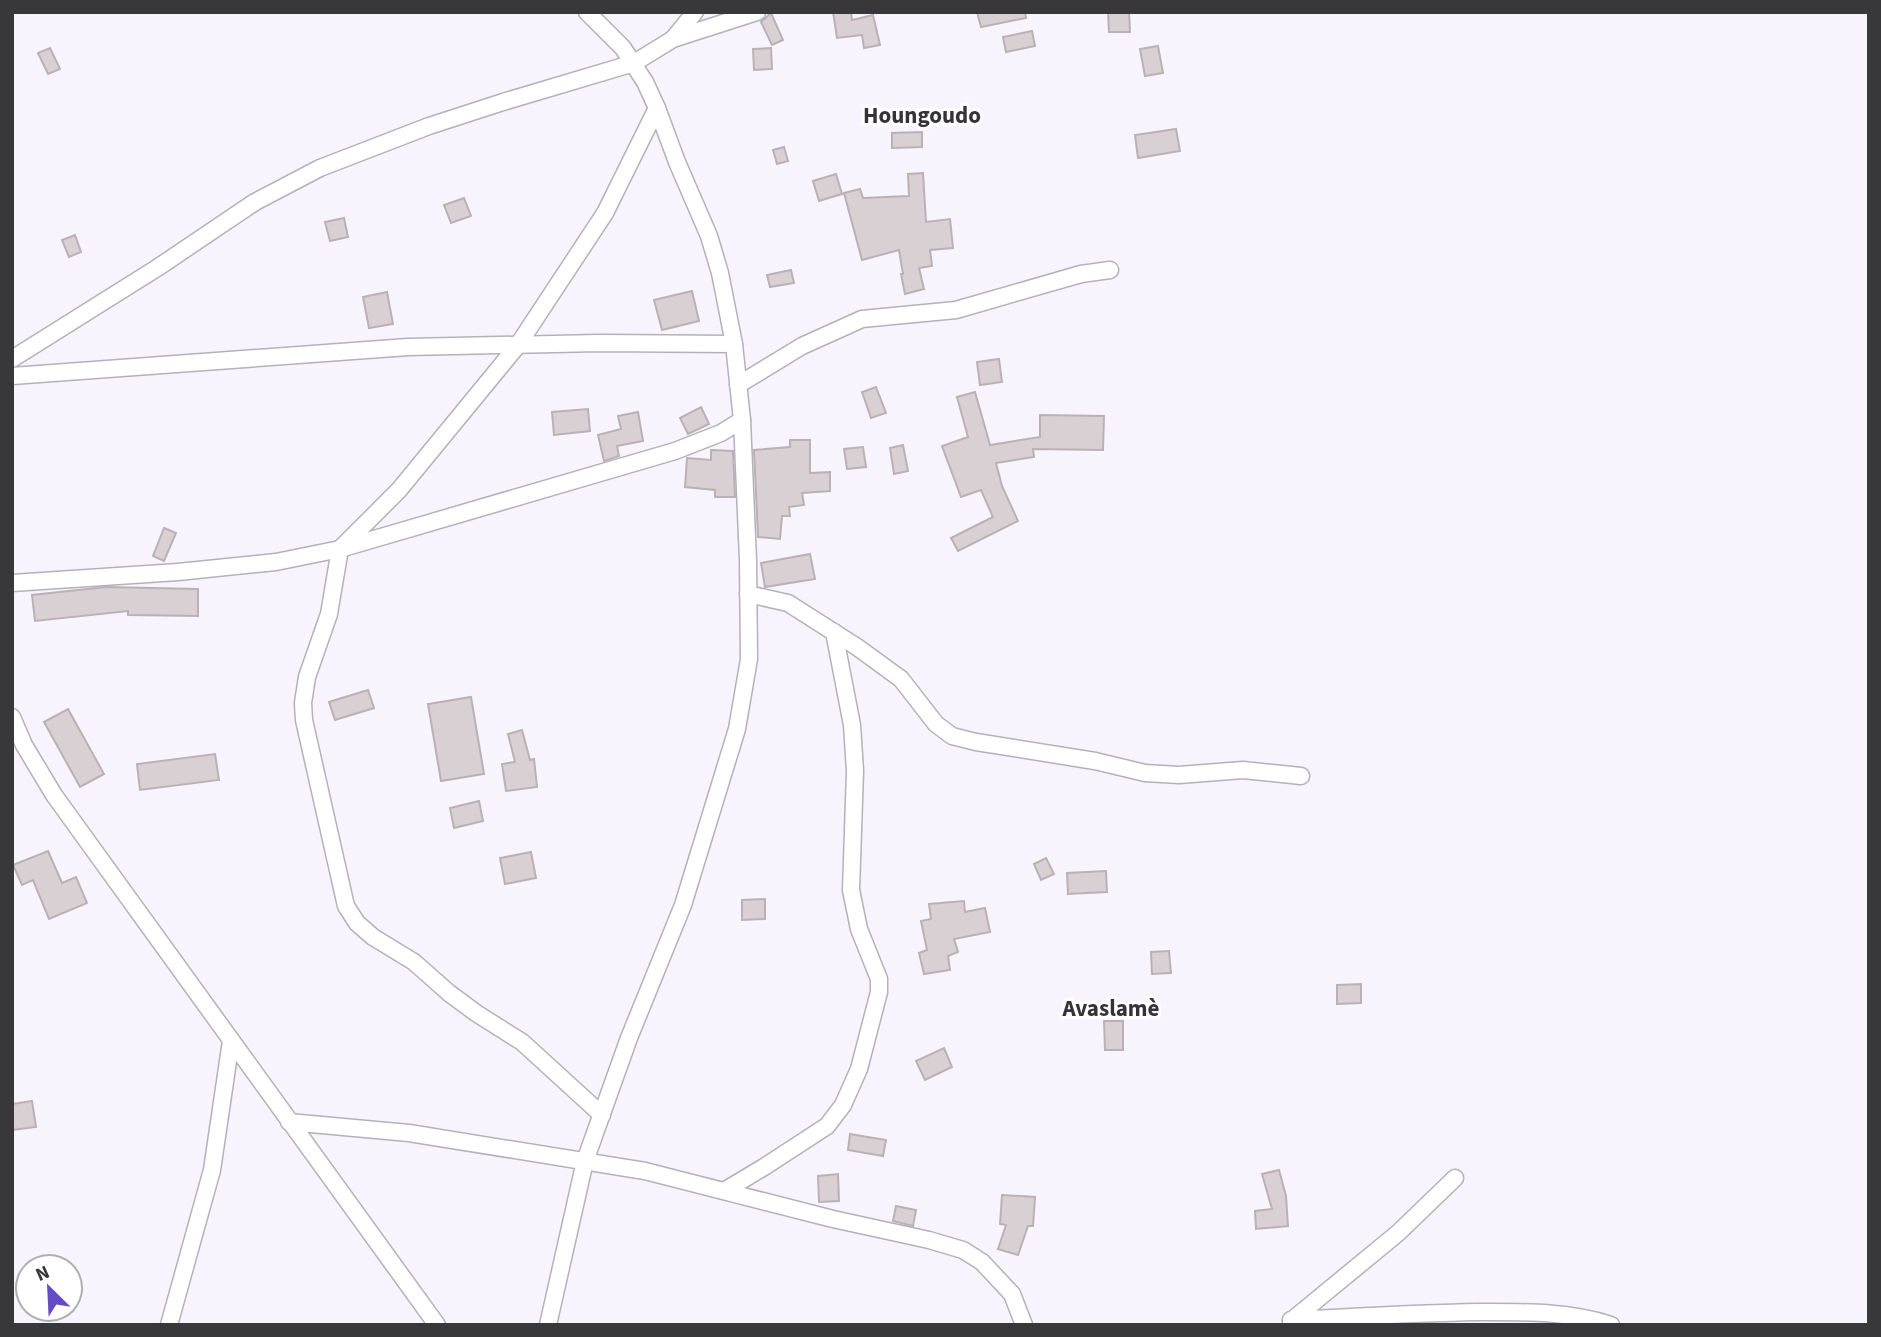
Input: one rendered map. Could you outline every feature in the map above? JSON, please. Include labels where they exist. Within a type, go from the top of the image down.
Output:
[{"type":"street","points":[[548,1325],[585,1161],[629,1038],[683,905],[737,729],[749,659],[742,420],[734,344],[720,273],[709,236],[657,108],[634,63],[613,37],[587,12]]},
{"type":"street","points":[[673,39],[695,12]]},
{"type":"street","points":[[12,359],[157,268],[255,202],[320,168],[429,126],[634,63],[673,39],[757,12]]},
{"type":"street","points":[[602,1115],[522,1042],[476,1013],[414,962],[373,937],[358,923],[346,906],[304,720],[303,703],[307,677],[329,614],[340,548],[399,490],[518,345],[605,213],[657,108]]},
{"type":"street","points":[[738,385],[802,346],[862,319],[956,310],[1081,274],[1110,270]]},
{"type":"street","points":[[12,376],[408,348],[599,342],[734,344]]},
{"type":"street","points":[[12,583],[240,566],[276,562],[340,548],[675,451],[720,433],[742,420]]},
{"type":"street","points":[[748,594],[788,603],[834,632],[901,679],[936,724],[952,736],[976,743],[1095,761],[1145,773],[1179,775],[1242,770],[1301,776]]},
{"type":"street","points":[[723,1191],[827,1126],[844,1105],[859,1069],[879,992],[879,979],[859,929],[851,890],[855,771],[852,725],[834,632]]},
{"type":"street","points":[[12,717],[24,745],[54,795],[437,1325]]},
{"type":"street","points":[[169,1325],[212,1170],[231,1041]]},
{"type":"street","points":[[289,1122],[409,1133],[645,1171],[833,1219],[929,1240],[963,1250],[982,1262],[1012,1294],[1024,1325]]},
{"type":"street","points":[[1290,1322],[1398,1233],[1455,1178]]},
{"type":"street","points":[[1290,1322],[1442,1313],[1537,1312],[1588,1318],[1611,1325]]},
{"type":"building","points":[[833,12],[851,12],[852,20],[873,15],[880,45],[864,48],[862,35],[837,38]]},
{"type":"building","points":[[977,12],[1025,12],[1026,18],[981,27]]},
{"type":"building","points":[[1108,12],[1129,12],[1130,32],[1109,32]]},
{"type":"building","points":[[771,13],[783,40],[772,45],[761,22]]},
{"type":"building","points":[[1032,31],[1035,46],[1006,52],[1003,37]]},
{"type":"building","points":[[1158,46],[1163,73],[1145,76],[1140,49]]},
{"type":"building","points":[[50,48],[60,69],[48,74],[38,53]]},
{"type":"building","points":[[771,48],[772,69],[754,70],[753,49]]},
{"type":"building","points":[[1176,129],[1180,151],[1138,158],[1135,135]]},
{"type":"building","points":[[922,132],[922,147],[892,148],[892,133]]},
{"type":"building","points":[[784,147],[788,161],[777,164],[773,150]]},
{"type":"building","points":[[923,173],[926,222],[950,219],[953,248],[930,250],[932,266],[919,268],[924,289],[905,294],[899,250],[862,260],[844,193],[860,189],[863,198],[909,196],[908,174]]},
{"type":"building","points":[[836,174],[842,194],[819,201],[813,181]]},
{"type":"building","points":[[464,198],[471,216],[451,223],[444,205]]},
{"type":"building","points":[[344,218],[348,237],[330,241],[325,222]]},
{"type":"building","points":[[75,235],[81,252],[69,257],[62,240]]},
{"type":"building","points":[[791,270],[794,283],[770,287],[767,275]]},
{"type":"building","points":[[692,291],[699,321],[662,330],[654,300]]},
{"type":"building","points":[[387,292],[393,324],[369,328],[363,297]]},
{"type":"building","points":[[999,359],[1002,382],[980,385],[977,362]]},
{"type":"building","points":[[876,387],[886,413],[871,418],[862,392]]},
{"type":"building","points":[[975,392],[990,445],[1040,437],[1040,415],[1104,416],[1103,450],[1033,449],[1034,457],[996,463],[1002,486],[1018,521],[958,551],[951,538],[993,517],[981,490],[961,497],[942,446],[968,437],[957,397]]},
{"type":"building","points":[[701,407],[709,424],[688,434],[680,418]]},
{"type":"building","points":[[588,409],[590,431],[554,435],[552,412]]},
{"type":"building","points":[[638,412],[643,441],[617,446],[619,456],[604,461],[598,435],[621,429],[618,416]]},
{"type":"building","points":[[790,440],[810,440],[810,473],[830,472],[830,491],[802,493],[804,505],[789,507],[790,516],[782,516],[780,539],[758,537],[754,450],[790,447]]},
{"type":"building","points":[[903,445],[908,471],[894,474],[890,448]]},
{"type":"building","points":[[863,447],[866,467],[847,469],[844,449]]},
{"type":"building","points":[[711,450],[733,451],[735,497],[715,497],[715,490],[685,487],[687,458],[711,460]]},
{"type":"building","points":[[164,528],[176,533],[164,561],[153,556]]},
{"type":"building","points":[[810,554],[815,579],[765,587],[761,563]]},
{"type":"building","points":[[106,587],[198,589],[198,616],[128,615],[128,611],[35,621],[32,595]]},
{"type":"building","points":[[368,690],[374,708],[335,720],[329,702]]},
{"type":"building","points":[[471,697],[484,774],[441,781],[428,704]]},
{"type":"building","points":[[68,709],[104,774],[80,787],[44,722]]},
{"type":"building","points":[[522,730],[530,760],[534,759],[537,787],[506,791],[502,764],[515,762],[508,734]]},
{"type":"building","points":[[215,754],[219,780],[140,790],[137,764]]},
{"type":"building","points":[[479,801],[483,821],[454,828],[450,808]]},
{"type":"building","points":[[48,851],[62,883],[76,877],[87,903],[49,919],[33,880],[22,885],[13,865]]},
{"type":"building","points":[[531,852],[536,878],[505,884],[500,858]]},
{"type":"building","points":[[1046,858],[1054,874],[1041,880],[1034,864]]},
{"type":"building","points":[[1106,871],[1107,892],[1068,894],[1067,873]]},
{"type":"building","points":[[765,899],[765,919],[742,920],[742,900]]},
{"type":"building","points":[[964,901],[965,912],[985,908],[990,932],[954,939],[958,952],[948,956],[950,970],[924,974],[919,953],[927,950],[921,921],[931,919],[929,904]]},
{"type":"building","points":[[1169,951],[1171,973],[1152,974],[1151,952]]},
{"type":"building","points":[[1361,984],[1361,1003],[1337,1004],[1337,985]]},
{"type":"building","points":[[1104,1021],[1123,1021],[1123,1050],[1105,1050]]},
{"type":"building","points":[[944,1048],[952,1067],[925,1080],[916,1061]]},
{"type":"building","points":[[32,1101],[36,1127],[12,1130],[12,1104]]},
{"type":"building","points":[[850,1134],[886,1140],[883,1156],[848,1150]]},
{"type":"building","points":[[1279,1170],[1286,1196],[1288,1226],[1256,1229],[1255,1211],[1272,1209],[1262,1174]]},
{"type":"building","points":[[838,1174],[839,1201],[819,1202],[818,1176]]},
{"type":"building","points":[[1002,1195],[1035,1197],[1033,1226],[1028,1226],[1018,1255],[998,1249],[1006,1225],[1000,1224]]},
{"type":"building","points":[[896,1206],[916,1210],[913,1226],[893,1221]]},
{"type":"district","name":"Houngoudo","points":[[922,115]]},
{"type":"district","name":"Avaslamè","points":[[1111,1008]]}]
